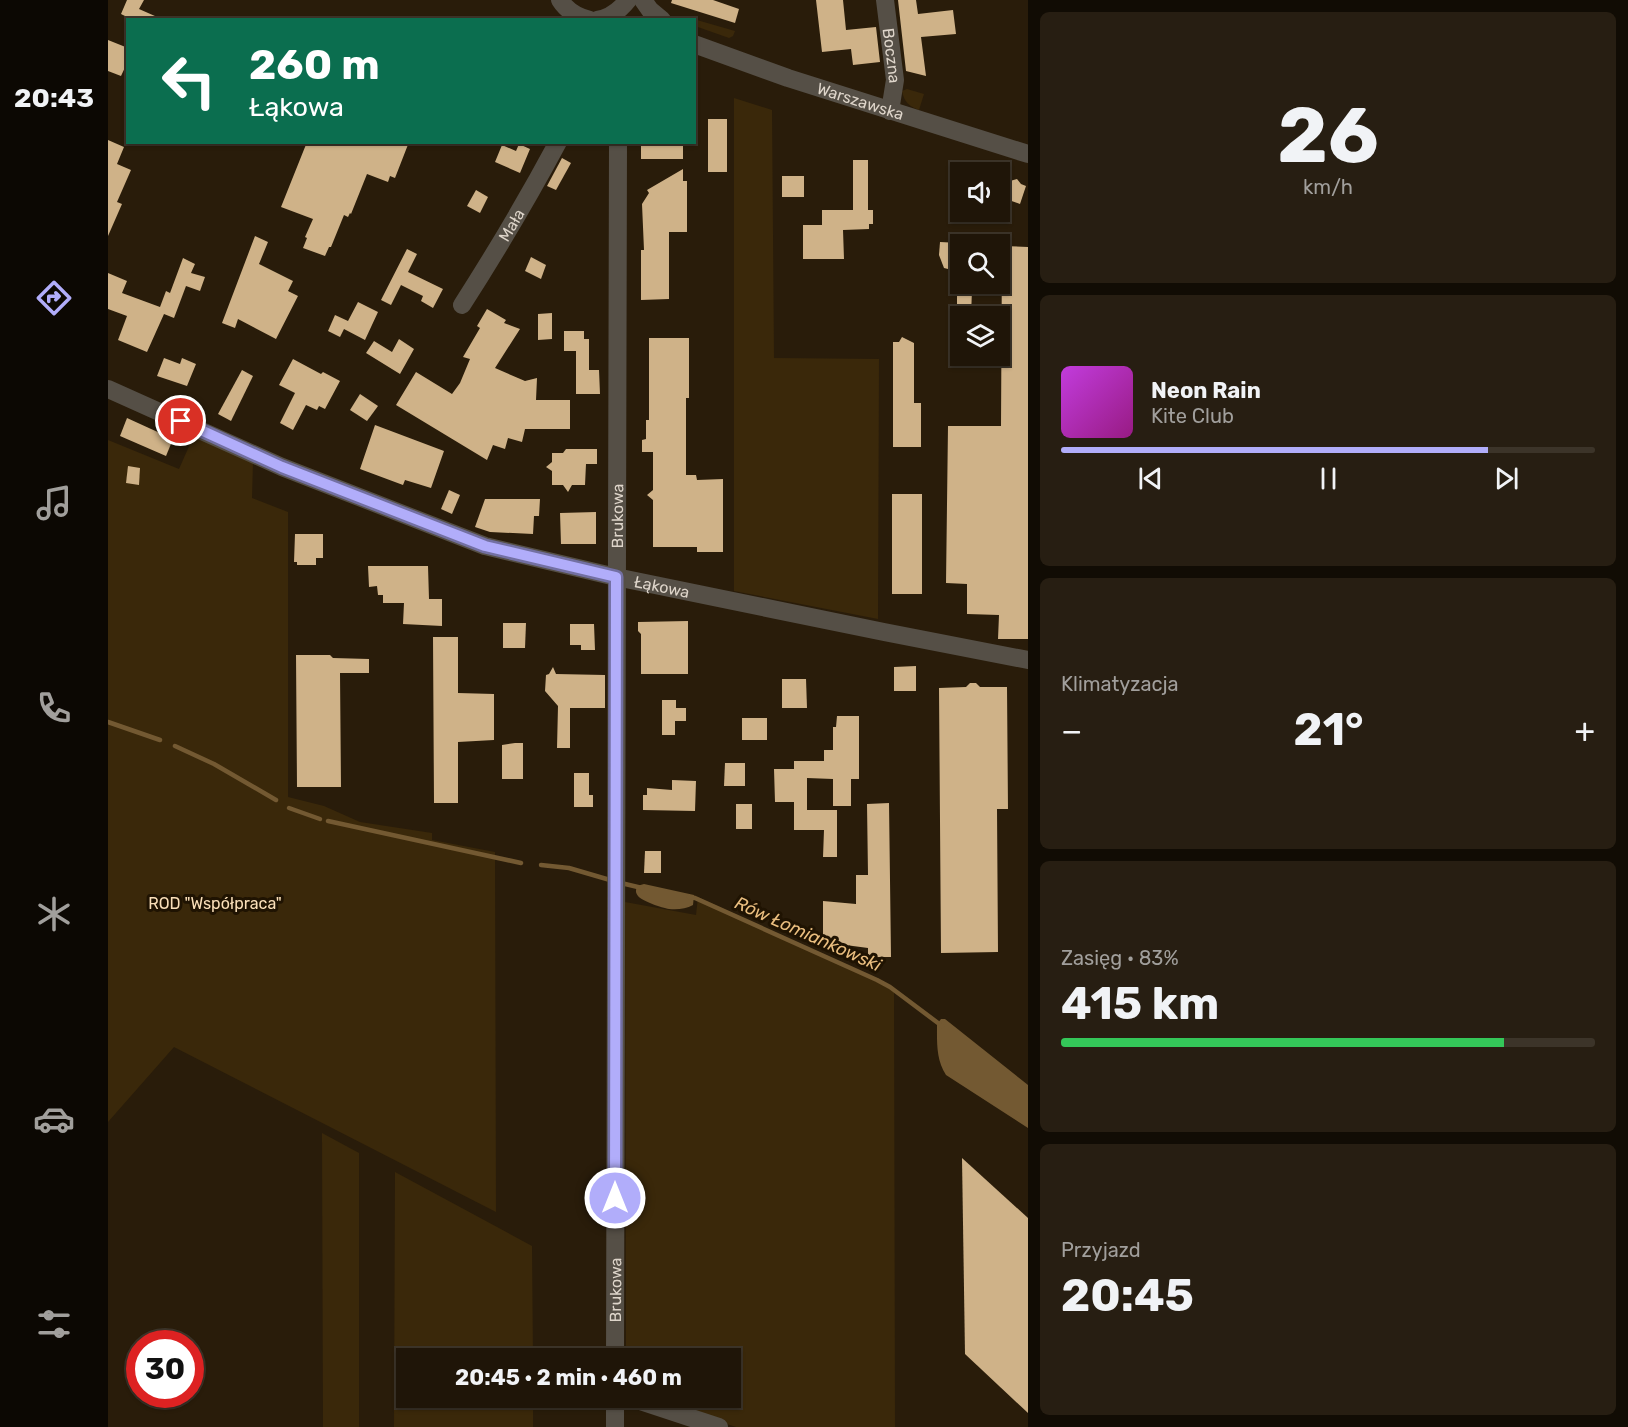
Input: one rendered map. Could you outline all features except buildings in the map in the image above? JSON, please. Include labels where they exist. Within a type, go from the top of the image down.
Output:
[{"type":"street","points":[[609,18],[628,0]]},
{"type":"street","points":[[643,0],[660,18]]},
{"type":"street","name":"Boczna","points":[[885,0],[895,80],[890,111]]},
{"type":"street","points":[[558,1],[570,12],[584,18]]},
{"type":"street","name":"Warszawska","points":[[696,45],[890,111],[1028,154]]},
{"type":"street","name":"Mała","points":[[462,305],[502,242],[557,144]]},
{"type":"street","name":"Brukowa","points":[[615,1348],[618,144]]},
{"type":"street","name":"Łąkowa","points":[[108,389],[282,467],[485,546],[616,577],[1028,660]]},
{"type":"street","points":[[615,1408],[615,1427]]},
{"type":"street","points":[[661,1408],[719,1427]]},
{"type":"green space","points":[[696,20],[735,31],[729,38],[696,26]]},
{"type":"green space","points":[[907,89],[924,94],[919,110],[906,101],[902,91]]},
{"type":"green space","points":[[734,98],[772,110],[774,358],[879,359],[878,619],[734,591]]},
{"type":"green space","name":"ROD \"Współpraca\"","points":[[194,435],[253,462],[252,498],[288,512],[288,797],[324,806],[360,822],[432,833],[432,840],[495,852],[496,1212],[174,1047],[108,1122],[108,440],[179,469]]},
{"type":"green space","points":[[698,897],[894,987],[895,1427],[736,1427],[677,1408],[741,1408],[741,1348],[626,1348],[625,902],[696,915]]},
{"type":"green space","points":[[322,1133],[359,1153],[359,1427],[323,1427]]},
{"type":"green space","points":[[395,1172],[532,1246],[533,1348],[396,1348],[396,1408],[533,1408],[533,1427],[394,1427]]},
{"type":"shaded area","points":[[644,884],[694,895],[693,905],[672,909],[648,902],[640,898],[636,892],[637,886]]},
{"type":"shaded area","points":[[941,1019],[945,1019],[1028,1085],[1028,1128],[946,1075],[940,1063],[938,1051],[937,1024]]},
{"type":"waterway","name":"Rów Łomiankowski","points":[[108,722],[160,740]]},
{"type":"waterway","name":"Rów Łomiankowski","points":[[175,746],[214,764],[276,800]]},
{"type":"waterway","name":"Rów Łomiankowski","points":[[289,808],[320,819]]},
{"type":"waterway","name":"Rów Łomiankowski","points":[[328,821],[521,863]]},
{"type":"waterway","name":"Rów Łomiankowski","points":[[541,865],[569,868],[610,880]]},
{"type":"waterway","name":"Rów Łomiankowski","points":[[621,883],[642,888]]},
{"type":"waterway","name":"Rów Łomiankowski","points":[[689,897],[877,980],[942,1026]]},
{"type":"route","points":[[181,421],[282,467],[485,546],[616,577],[615,1198]]}]
